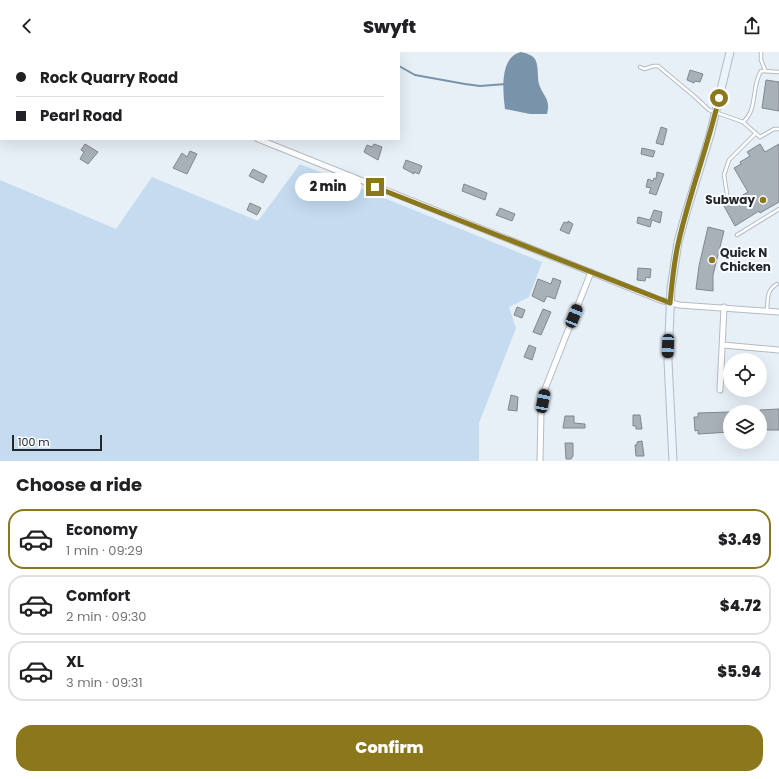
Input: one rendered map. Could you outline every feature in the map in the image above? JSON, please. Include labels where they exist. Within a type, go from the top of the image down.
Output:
[{"type":"main road","points":[[673,461],[668,361],[670,303],[678,242],[716,113],[730,52]]},
{"type":"street","points":[[268,141],[670,303],[779,312]]},
{"type":"street","points":[[540,461],[540,412],[545,389],[591,272]]},
{"type":"street","points":[[720,390],[724,307]]},
{"type":"street","points":[[723,345],[779,350]]},
{"type":"lane","points":[[761,52],[761,60],[765,70]]},
{"type":"lane","points":[[640,67],[644,69],[658,66],[705,107],[716,113],[743,122],[760,137],[774,129],[779,129]]},
{"type":"lane","points":[[743,122],[748,118],[752,108],[757,76],[761,71],[765,70],[779,72]]},
{"type":"lane","points":[[727,194],[724,175],[729,160],[756,133]]},
{"type":"lane","points":[[737,235],[779,209]]},
{"type":"lane","points":[[766,311],[768,292],[770,288],[777,284]]},
{"type":"shaded area","points":[[521,52],[532,56],[535,59],[539,84],[548,104],[547,114],[530,114],[505,109],[503,85],[506,68],[514,55]]},
{"type":"shaded area","points":[[300,164],[542,262],[529,297],[509,307],[516,328],[479,423],[479,461],[0,461],[0,180],[116,229],[152,177],[258,221]]},
{"type":"building","points":[[690,70],[703,74],[700,82],[695,81],[694,83],[687,80]]},
{"type":"building","points":[[766,80],[779,82],[779,111],[762,108]]},
{"type":"building","points":[[661,127],[667,129],[663,145],[656,143]]},
{"type":"building","points":[[85,144],[98,152],[88,164],[80,159],[84,152],[81,150]]},
{"type":"building","points":[[374,144],[382,147],[378,160],[364,152],[367,145],[372,147]]},
{"type":"building","points":[[760,144],[765,152],[779,144],[779,202],[760,213],[759,211],[735,226],[724,206],[748,192],[734,168],[750,156],[747,152]]},
{"type":"building","points":[[642,148],[655,151],[653,157],[641,154]]},
{"type":"building","points":[[190,151],[197,154],[187,174],[173,168],[182,153],[187,157]]},
{"type":"building","points":[[406,160],[422,166],[419,174],[414,172],[414,174],[403,168]]},
{"type":"building","points":[[253,169],[267,176],[263,183],[249,176]]},
{"type":"building","points":[[657,172],[664,174],[656,195],[649,193],[651,188],[646,187],[648,179],[653,181],[654,178],[656,179]]},
{"type":"building","points":[[464,184],[487,193],[485,200],[462,191]]},
{"type":"building","points":[[250,203],[261,208],[257,215],[247,210]]},
{"type":"building","points":[[500,208],[515,214],[512,221],[496,215]]},
{"type":"building","points":[[654,210],[662,212],[660,223],[652,220],[650,227],[637,223],[638,217],[650,220]]},
{"type":"building","points":[[568,221],[573,224],[569,234],[560,230],[564,222],[568,223]]},
{"type":"building","points":[[708,227],[724,231],[713,275],[713,291],[696,289],[699,266]]},
{"type":"building","points":[[638,268],[651,269],[650,278],[646,277],[645,281],[637,280]]},
{"type":"building","points":[[553,278],[561,281],[555,299],[547,296],[544,302],[532,296],[538,279],[551,284]]},
{"type":"building","points":[[517,307],[525,310],[522,318],[514,315]]},
{"type":"building","points":[[543,309],[551,312],[541,335],[533,332]]},
{"type":"building","points":[[529,345],[536,348],[532,360],[524,357]]},
{"type":"building","points":[[511,395],[518,397],[517,411],[508,410]]},
{"type":"building","points":[[779,409],[779,430],[767,430],[767,410]]},
{"type":"building","points":[[723,412],[723,432],[698,434],[698,430],[695,431],[694,417],[698,417],[698,413]]},
{"type":"building","points":[[633,415],[640,415],[642,429],[636,429],[636,426],[633,426]]},
{"type":"building","points":[[565,416],[574,416],[574,423],[585,424],[585,428],[563,428]]},
{"type":"building","points":[[642,441],[644,456],[636,456],[635,445],[637,445],[637,442]]},
{"type":"building","points":[[565,443],[573,443],[573,456],[571,459],[566,459]]},
{"type":"waterway","points":[[400,67],[415,75],[465,84],[480,86],[506,84]]},
{"type":"place","name":"Subway","points":[[763,200]]},
{"type":"place","name":"Quick N Chicken","points":[[712,260]]},
{"type":"route","points":[[375,187],[670,303],[678,242],[710,135],[719,98]]}]
